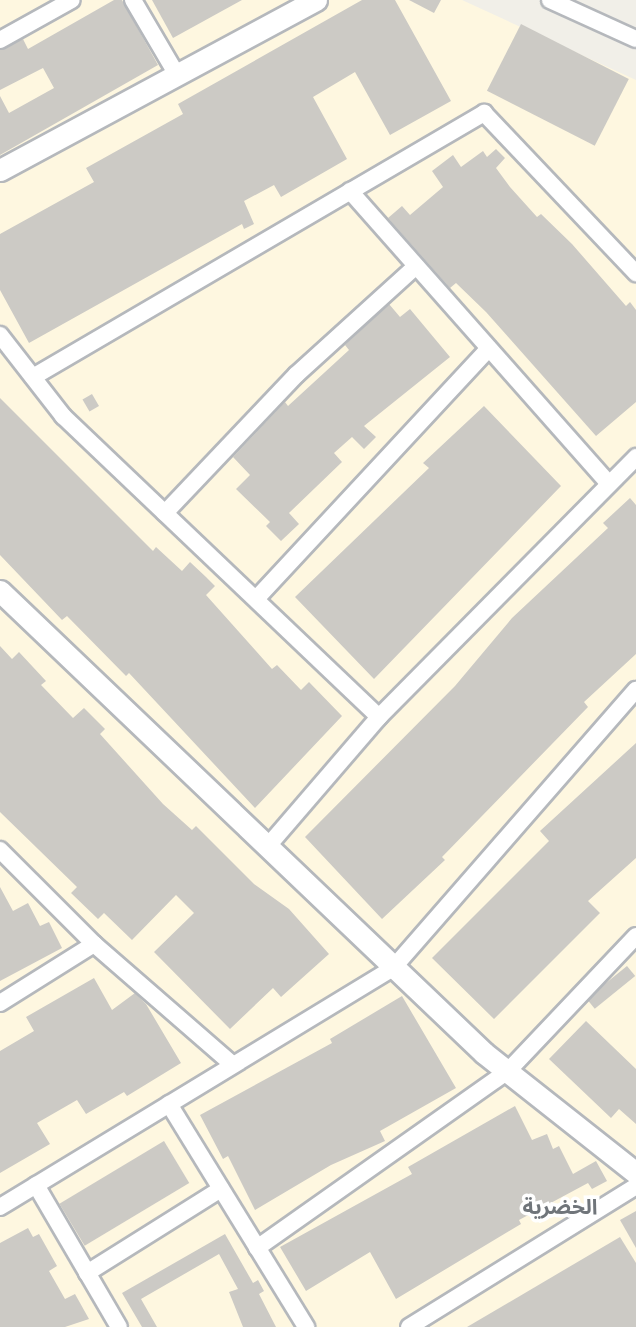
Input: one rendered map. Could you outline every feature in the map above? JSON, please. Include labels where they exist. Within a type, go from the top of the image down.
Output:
[{"type":"street","points":[[0,40],[72,0]]},
{"type":"street","points":[[133,0],[177,75]]},
{"type":"street","points":[[0,170],[316,0]]},
{"type":"street","points":[[550,0],[636,39]]},
{"type":"street","points":[[33,377],[484,113],[636,273]]},
{"type":"street","points":[[350,191],[609,484]]},
{"type":"street","points":[[165,513],[296,375],[416,266]]},
{"type":"street","points":[[0,335],[63,416],[379,716]]},
{"type":"street","points":[[256,599],[489,348]]},
{"type":"street","points":[[268,846],[379,716],[636,457]]},
{"type":"street","points":[[0,591],[394,967],[508,1071],[636,1173]]},
{"type":"street","points":[[0,1207],[394,967],[636,690]]},
{"type":"street","points":[[0,850],[94,944],[233,1065]]},
{"type":"street","points":[[257,1248],[508,1071],[636,937]]},
{"type":"street","points":[[0,1003],[94,944]]},
{"type":"street","points":[[169,1104],[306,1327]]},
{"type":"street","points":[[36,1185],[115,1326]]},
{"type":"street","points":[[409,1327],[636,1186]]},
{"type":"street","points":[[87,1273],[221,1189]]},
{"type":"shaded area","points":[[0,0],[462,0],[636,80],[636,1327],[0,1327]]},
{"type":"building","points":[[114,0],[122,0],[158,65],[0,155],[0,96],[9,113],[54,88],[43,68],[0,90],[0,50],[23,39],[28,49]]},
{"type":"building","points":[[152,0],[242,0],[173,38]]},
{"type":"building","points":[[362,0],[395,0],[451,101],[390,135],[355,72],[313,97],[347,159],[281,197],[274,185],[244,201],[254,224],[244,229],[242,224],[29,343],[0,290],[0,234],[94,182],[86,168],[183,114],[178,104]]},
{"type":"building","points":[[409,0],[441,0],[434,13]]},
{"type":"building","points":[[521,24],[629,79],[595,146],[487,91]]},
{"type":"building","points":[[496,149],[505,158],[496,168],[510,187],[537,217],[541,214],[572,244],[626,306],[630,302],[636,310],[636,402],[596,436],[486,312],[456,283],[450,288],[388,218],[402,206],[410,215],[443,187],[432,171],[453,155],[461,167],[483,151],[487,157]]},
{"type":"building","points":[[389,304],[400,317],[410,309],[450,357],[364,426],[376,437],[364,449],[352,437],[334,453],[342,462],[289,513],[299,524],[281,541],[266,526],[270,522],[236,489],[250,475],[233,457],[285,402],[288,406],[349,350],[345,345]]},
{"type":"building","points":[[92,394],[99,406],[89,412],[82,400]]},
{"type":"building","points":[[0,398],[153,551],[156,547],[182,571],[190,562],[206,577],[215,586],[206,595],[272,669],[277,665],[301,690],[309,682],[342,716],[255,808],[129,673],[126,676],[67,616],[62,620],[0,555]]},
{"type":"building","points":[[484,406],[561,486],[374,679],[295,597],[429,468],[423,463]]},
{"type":"building","points":[[630,498],[636,505],[636,654],[584,702],[588,707],[442,857],[445,860],[382,919],[305,837],[455,686],[512,618],[608,528],[603,523]]},
{"type":"building","points":[[0,646],[12,659],[19,652],[46,681],[41,685],[73,718],[84,708],[105,729],[100,734],[163,804],[192,830],[196,826],[254,884],[289,909],[329,954],[281,997],[273,988],[230,1029],[154,952],[194,913],[176,895],[132,940],[104,913],[98,919],[71,893],[77,887],[0,812]]},
{"type":"building","points":[[636,743],[636,858],[588,901],[600,913],[494,1019],[432,958],[549,841],[540,831]]},
{"type":"building","points":[[0,887],[13,911],[28,903],[40,926],[49,922],[62,948],[0,981]]},
{"type":"building","points":[[627,966],[635,976],[595,1009],[587,999]]},
{"type":"building","points":[[94,978],[112,1010],[135,993],[146,1004],[181,1063],[127,1096],[124,1092],[86,1114],[77,1100],[37,1123],[50,1144],[0,1173],[0,1051],[34,1031],[26,1017]]},
{"type":"building","points":[[402,996],[456,1088],[380,1131],[385,1141],[331,1165],[255,1210],[228,1156],[223,1159],[200,1115],[332,1043],[330,1039]]},
{"type":"building","points":[[586,1021],[636,1069],[636,1124],[619,1109],[611,1118],[549,1059]]},
{"type":"building","points":[[515,1106],[532,1140],[547,1134],[553,1149],[559,1146],[573,1174],[596,1161],[607,1181],[592,1189],[588,1183],[519,1220],[521,1224],[396,1299],[370,1252],[306,1291],[280,1247],[412,1174],[408,1167]]},
{"type":"building","points":[[164,1141],[189,1183],[85,1246],[59,1204]]},
{"type":"building","points":[[636,1211],[636,1248],[620,1220]]},
{"type":"building","points":[[28,1228],[33,1237],[39,1234],[57,1266],[49,1271],[65,1299],[75,1294],[89,1319],[65,1327],[0,1327],[0,1243]]},
{"type":"building","points":[[225,1234],[253,1283],[258,1280],[264,1291],[259,1294],[276,1327],[243,1327],[229,1292],[238,1289],[219,1254],[141,1299],[157,1327],[142,1327],[122,1293]]},
{"type":"building","points":[[620,1237],[636,1263],[636,1327],[467,1327]]},
{"type":"district","name":"الخضرية","points":[[560,1207]]}]
